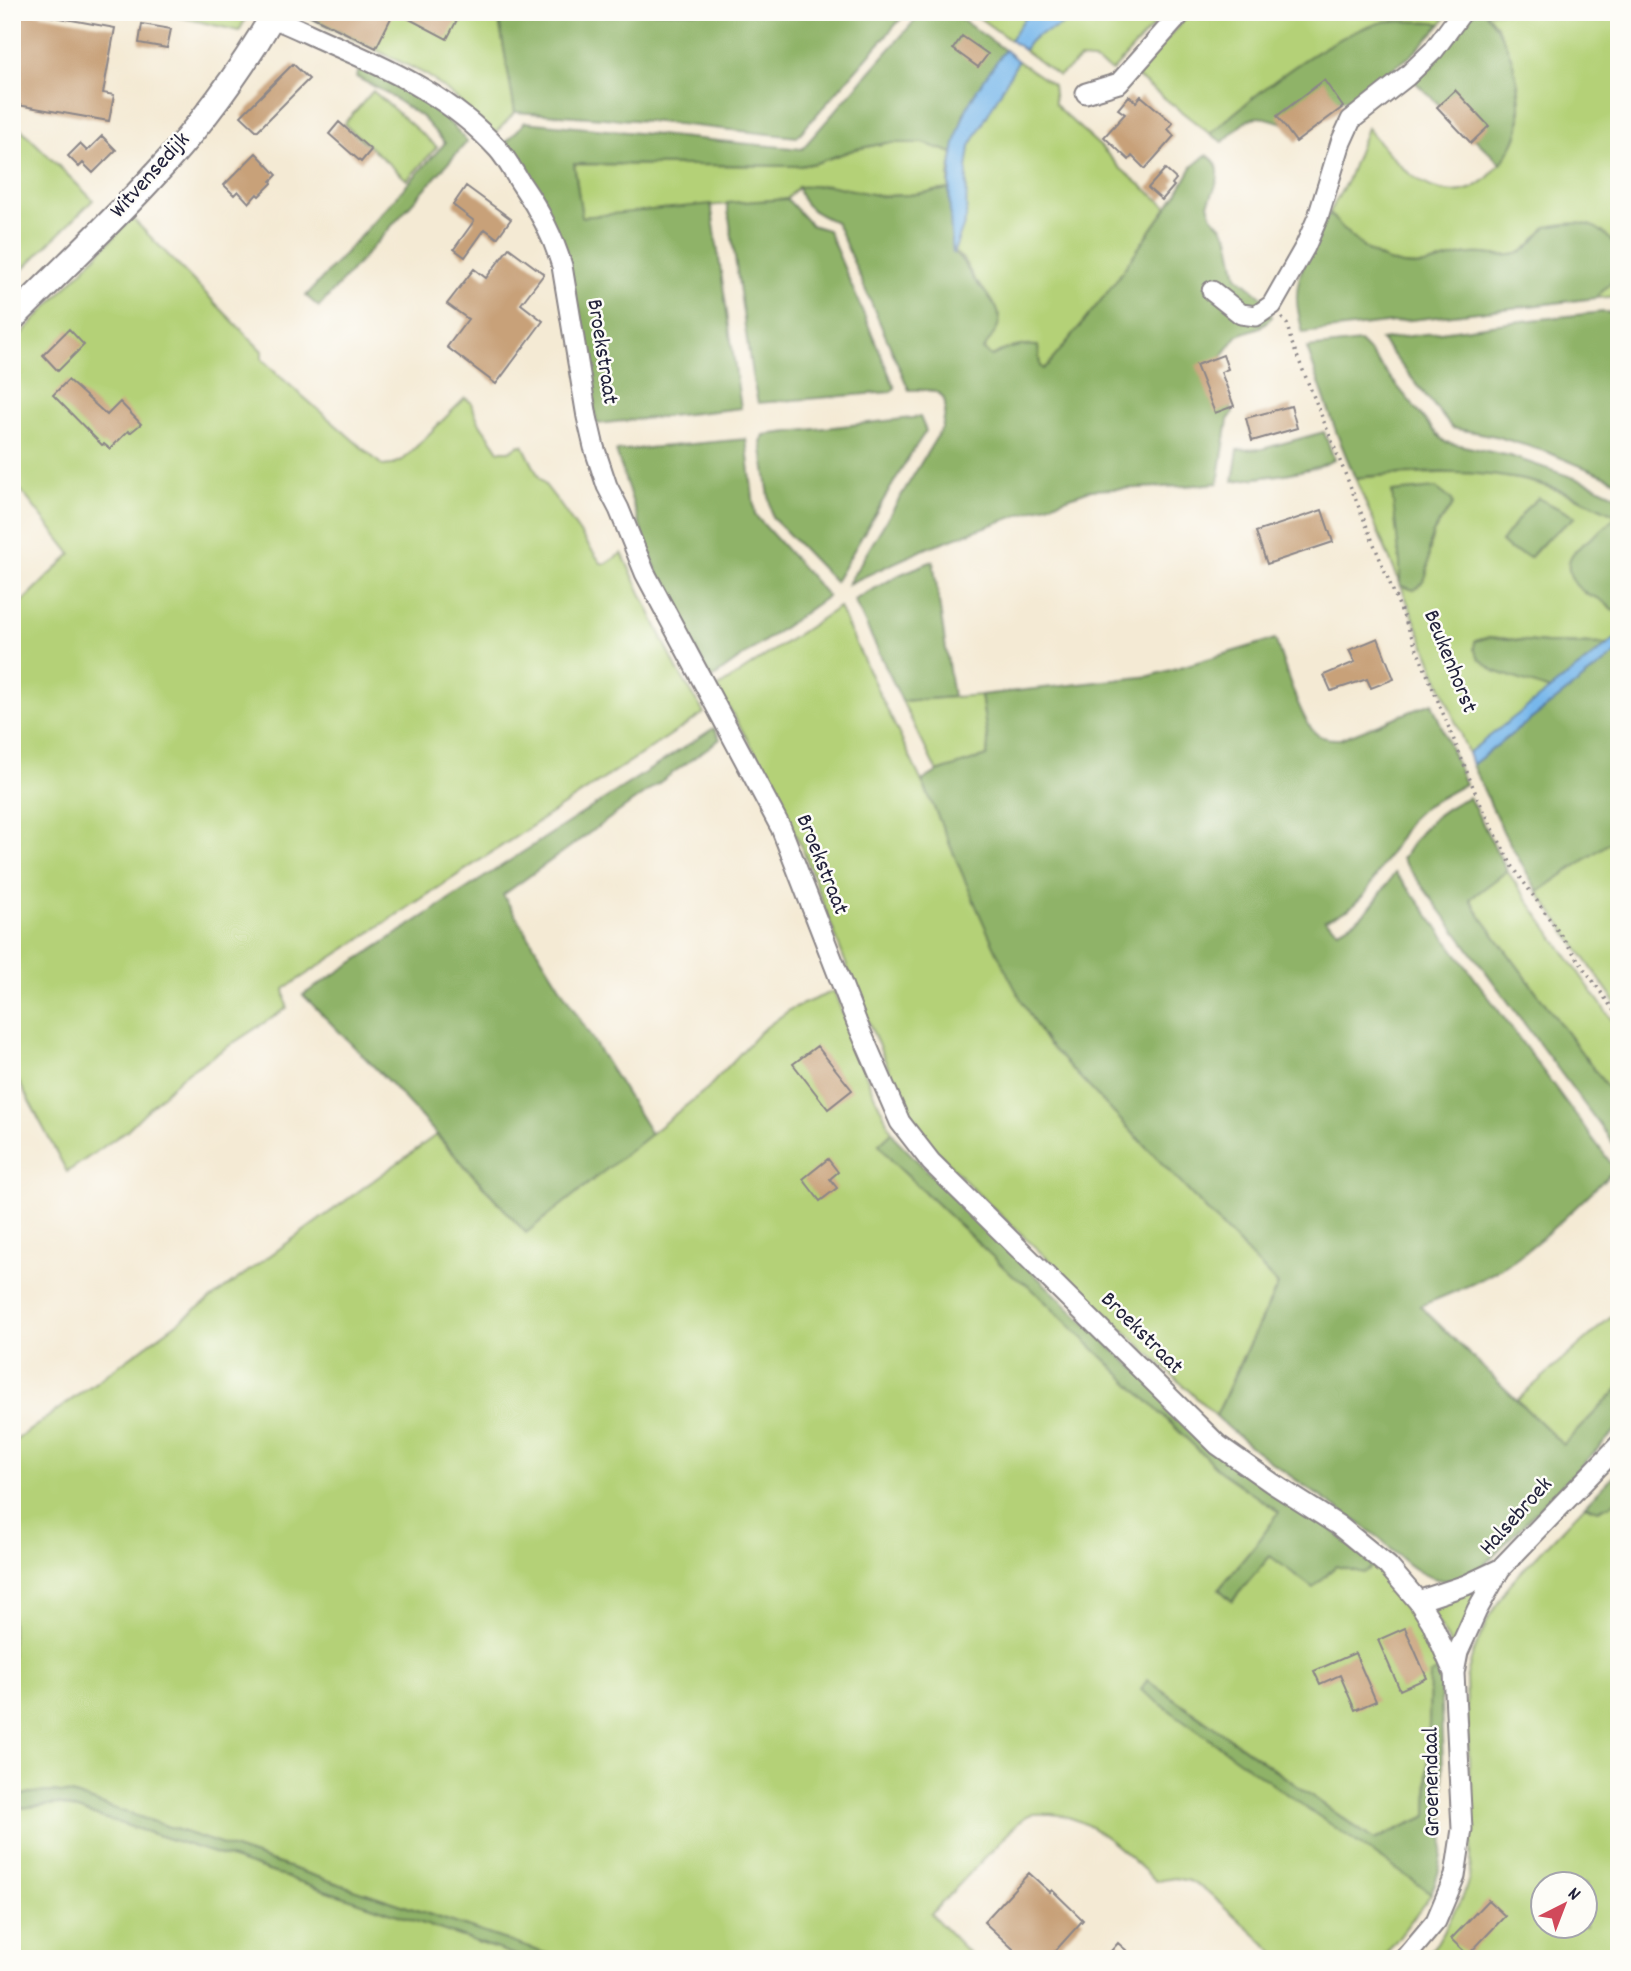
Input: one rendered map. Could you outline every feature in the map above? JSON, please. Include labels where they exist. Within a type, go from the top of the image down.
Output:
[{"type":"street","points":[[1086,93],[1119,83],[1182,12]]},
{"type":"street","points":[[1212,291],[1241,314],[1256,316],[1272,305],[1305,247],[1318,217],[1340,142],[1351,120],[1407,76],[1462,12]]},
{"type":"street","name":"Witvensedijk","points":[[12,319],[172,156],[223,91],[273,15]]},
{"type":"street","name":"Broekstraat","points":[[273,15],[404,76],[447,102],[500,151],[541,214],[555,242],[562,266],[587,416],[607,486],[645,573],[781,828],[857,1023],[900,1122],[931,1162],[1218,1445],[1338,1525],[1388,1566],[1431,1621],[1454,1673]]},
{"type":"street","name":"Halsebroek","points":[[1454,1673],[1458,1653],[1477,1610],[1500,1569],[1619,1445]]},
{"type":"street","points":[[1418,1601],[1466,1585],[1500,1569]]},
{"type":"street","name":"Groenendaal","points":[[1404,1959],[1436,1921],[1455,1876],[1462,1829],[1454,1673]]},
{"type":"path","name":"Beukenhorst","points":[[1272,305],[1287,324],[1291,341],[1360,513],[1478,799],[1511,864],[1619,1018]]},
{"type":"green space","points":[[159,12],[248,12],[249,13],[239,31]]},
{"type":"green space","points":[[299,12],[505,12],[499,20],[515,112],[492,137],[457,99],[427,75]]},
{"type":"green space","points":[[505,12],[907,12],[797,137],[648,121],[515,112],[499,20]]},
{"type":"green space","points":[[928,12],[947,12],[1005,50],[964,113],[953,153],[923,143],[886,143],[800,166],[574,164],[582,217],[711,204],[741,408],[597,424],[565,256],[503,146],[525,122],[802,149],[917,18]]},
{"type":"green space","points":[[971,12],[1029,12],[1010,40]]},
{"type":"green space","points":[[1076,12],[1166,12],[1112,71],[1093,60],[1080,59],[1059,76],[1024,50],[1032,39],[1063,24]]},
{"type":"green space","points":[[1191,12],[1450,12],[1441,24],[1434,22],[1367,26],[1315,54],[1210,134],[1135,75]]},
{"type":"green space","points":[[1470,12],[1485,12],[1493,22],[1510,54],[1516,77],[1519,127],[1514,143],[1501,164],[1410,77]]},
{"type":"green space","points":[[1485,12],[1619,12],[1619,253],[1612,242],[1546,227],[1529,246],[1512,255],[1465,255],[1409,266],[1383,259],[1371,252],[1359,244],[1329,213],[1347,181],[1367,128],[1409,173],[1440,190],[1455,192],[1475,187],[1487,179],[1504,159],[1514,143],[1519,127],[1519,90],[1504,43],[1495,24]]},
{"type":"green space","points":[[1387,21],[1441,24],[1412,55],[1386,73],[1363,99],[1335,100],[1287,125],[1266,118],[1252,118],[1223,142],[1210,134],[1293,67],[1340,39]]},
{"type":"green space","points":[[1018,61],[1053,85],[1055,103],[1062,112],[1120,168],[1167,207],[1107,293],[1043,369],[1001,351],[992,356],[983,349],[998,326],[984,290],[976,282],[963,259],[954,252],[966,218],[970,146]]},
{"type":"green space","points":[[361,66],[432,109],[467,142],[319,307],[306,296],[445,143],[422,117],[356,77]]},
{"type":"green space","points":[[373,91],[437,147],[407,180],[344,124]]},
{"type":"green space","points":[[12,120],[93,200],[12,280]]},
{"type":"green space","points":[[886,143],[923,143],[953,153],[949,189],[881,196],[798,187],[787,199],[582,217],[574,164],[800,166]]},
{"type":"green space","points":[[1206,155],[1216,164],[1218,170],[1208,204],[1212,216],[1229,238],[1237,276],[1266,300],[1272,317],[1260,327],[1238,335],[1223,355],[1220,379],[1233,413],[1228,420],[1218,483],[1090,490],[929,547],[848,584],[942,428],[945,407],[942,396],[937,392],[909,390],[836,222],[807,205],[798,187],[829,185],[881,196],[949,189],[953,252],[993,302],[999,314],[998,326],[983,350],[992,356],[1014,347],[1038,346],[1040,366],[1043,369],[1107,293],[1178,192],[1192,167]]},
{"type":"green space","points":[[787,199],[811,225],[828,230],[895,388],[891,392],[758,403],[727,203]]},
{"type":"green space","points":[[1329,213],[1370,252],[1383,259],[1409,266],[1474,254],[1512,255],[1529,246],[1546,227],[1587,224],[1601,231],[1615,245],[1619,254],[1619,274],[1596,298],[1303,333],[1298,314],[1298,284],[1308,252]]},
{"type":"green space","points":[[132,218],[262,351],[262,359],[276,373],[383,466],[404,459],[465,398],[472,403],[480,423],[499,451],[509,451],[523,445],[539,477],[601,563],[606,564],[622,553],[677,669],[704,713],[284,989],[287,1008],[181,1077],[126,1131],[67,1172],[12,1069],[12,612],[71,554],[12,479],[12,344]]},
{"type":"green space","points":[[1619,274],[1619,296],[1596,298]]},
{"type":"green space","points":[[1603,312],[1619,314],[1619,482],[1547,452],[1495,436],[1452,428],[1381,340],[1514,322]]},
{"type":"green space","points":[[1360,342],[1445,442],[1510,456],[1586,482],[1619,497],[1619,613],[1576,585],[1569,568],[1571,556],[1575,551],[1607,526],[1616,515],[1557,489],[1515,478],[1446,473],[1355,478],[1307,348]]},
{"type":"green space","points":[[920,417],[926,431],[835,582],[772,517],[761,442],[764,435]]},
{"type":"green space","points":[[1324,432],[1334,459],[1326,464],[1286,474],[1233,481],[1238,450],[1262,449]]},
{"type":"green space","points":[[746,439],[755,515],[828,596],[711,679],[661,582],[616,451]]},
{"type":"green space","points":[[1468,473],[1520,479],[1553,489],[1617,515],[1603,531],[1575,552],[1584,593],[1597,597],[1619,613],[1619,636],[1608,644],[1546,643],[1489,637],[1494,670],[1550,690],[1468,753],[1401,586],[1414,590],[1430,549],[1433,533],[1453,505],[1400,563],[1400,583],[1355,478]],"holes":[[[1538,498],[1575,517],[1548,538],[1531,557],[1501,542]]]},
{"type":"green space","points":[[1436,488],[1452,500],[1453,505],[1433,533],[1425,578],[1414,590],[1401,586],[1400,583],[1392,492]]},
{"type":"green space","points":[[1538,498],[1575,517],[1548,538],[1530,557],[1510,550],[1501,542]]},
{"type":"green space","points":[[933,561],[953,697],[902,701],[854,600],[901,574]]},
{"type":"green space","points":[[839,607],[946,833],[992,940],[1047,1043],[1278,1285],[1216,1416],[975,1191],[926,1140],[899,1093],[865,1014],[804,853],[762,764],[717,688]]},
{"type":"green space","points":[[1489,637],[1546,643],[1608,644],[1550,690],[1494,671],[1479,658],[1474,649],[1475,641]]},
{"type":"green space","points":[[1275,639],[1299,706],[1305,719],[1318,735],[1340,739],[1432,703],[1465,784],[1425,806],[1410,820],[1365,894],[1348,910],[1325,920],[1338,930],[1357,920],[1395,873],[1615,1169],[1556,1226],[1507,1265],[1420,1306],[1563,1445],[1619,1388],[1619,1427],[1485,1564],[1454,1580],[1430,1577],[1410,1566],[1376,1536],[1271,1462],[1216,1416],[1278,1285],[1047,1043],[995,947],[922,781],[937,772],[987,756],[988,742],[981,695],[1150,676]]},
{"type":"green space","points":[[1619,651],[1619,836],[1538,892],[1504,833],[1472,765]]},
{"type":"green space","points":[[981,695],[988,742],[987,756],[937,772],[902,701]]},
{"type":"green space","points":[[714,728],[720,739],[503,895],[651,1134],[526,1233],[392,1085],[303,995]]},
{"type":"green space","points":[[1469,797],[1507,871],[1470,899],[1619,1103],[1619,1151],[1402,859],[1430,822]]},
{"type":"green space","points":[[1619,836],[1619,1007],[1538,892]]},
{"type":"green space","points":[[1507,871],[1619,1030],[1619,1103],[1470,899]]},
{"type":"green space","points":[[834,991],[871,1088],[892,1132],[879,1144],[893,1162],[1013,1276],[1028,1285],[1221,1472],[1279,1512],[1219,1589],[1232,1601],[1270,1556],[1342,1567],[1375,1565],[1420,1627],[1440,1669],[1430,1675],[1427,1816],[1374,1840],[1148,1680],[1431,1893],[1382,1959],[1282,1959],[1206,1890],[1189,1881],[1175,1878],[1156,1881],[1095,1829],[1081,1822],[1051,1814],[1031,1814],[1022,1820],[931,1914],[975,1959],[562,1959],[71,1794],[51,1792],[12,1796],[12,1443],[436,1135],[526,1233],[708,1088],[761,1031],[791,1009]]},
{"type":"green space","points":[[892,1132],[943,1187],[1119,1355],[1375,1565],[1363,1573],[1336,1566],[1313,1588],[1270,1556],[1232,1601],[1219,1589],[1279,1512],[1221,1472],[1028,1285],[1013,1276],[893,1162],[879,1144]]},
{"type":"green space","points":[[1619,1310],[1619,1388],[1563,1445],[1517,1400]]},
{"type":"green space","points":[[1619,1470],[1619,1497],[1598,1510],[1585,1505]]},
{"type":"green space","points":[[1619,1497],[1619,1959],[1423,1959],[1437,1943],[1464,1894],[1469,1878],[1471,1820],[1466,1679],[1473,1653],[1489,1617],[1509,1585],[1585,1505],[1599,1510]]},
{"type":"green space","points":[[1478,1589],[1454,1651],[1431,1610],[1433,1605]]},
{"type":"green space","points":[[1440,1669],[1444,1833],[1441,1864],[1431,1893],[1141,1690],[1147,1680],[1374,1840],[1427,1816],[1430,1675]]},
{"type":"green space","points":[[30,1793],[71,1794],[562,1959],[527,1959],[239,1861],[59,1804],[18,1808],[12,1798]]},
{"type":"green space","points":[[59,1804],[239,1861],[527,1959],[12,1959],[12,1809]]},
{"type":"water","points":[[1029,12],[1076,12],[1063,24],[1032,39],[1024,50],[1010,40]]},
{"type":"water","points":[[1005,50],[1018,61],[970,146],[966,218],[953,254],[950,184],[958,132],[972,99]]},
{"type":"water","points":[[1619,636],[1619,651],[1472,765],[1468,753]]},
{"type":"building","points":[[12,12],[28,12],[115,28],[103,93],[114,95],[109,121],[12,104]]},
{"type":"building","points":[[303,12],[394,12],[376,48]]},
{"type":"building","points":[[396,12],[443,12],[457,20],[447,39]]},
{"type":"building","points":[[142,24],[171,29],[167,48],[139,43]]},
{"type":"building","points":[[962,36],[988,54],[978,67],[953,49]]},
{"type":"building","points":[[293,64],[309,79],[257,131],[241,116]]},
{"type":"building","points":[[1324,80],[1343,107],[1296,142],[1277,116]]},
{"type":"building","points":[[1455,90],[1489,126],[1471,143],[1437,107]]},
{"type":"building","points":[[1129,96],[1136,102],[1141,96],[1173,123],[1168,129],[1174,136],[1145,169],[1132,156],[1129,160],[1104,137],[1125,114],[1118,109]]},
{"type":"building","points":[[339,122],[371,150],[361,162],[329,134]]},
{"type":"building","points":[[102,136],[116,150],[93,173],[83,163],[79,167],[68,156],[80,144],[87,151]]},
{"type":"building","points":[[256,153],[277,175],[259,196],[257,194],[249,203],[238,191],[234,195],[224,185]]},
{"type":"building","points":[[1165,169],[1176,179],[1172,184],[1174,186],[1162,200],[1148,188]]},
{"type":"building","points":[[466,186],[511,219],[497,238],[485,229],[465,257],[454,249],[474,221],[453,205]]},
{"type":"building","points":[[509,248],[544,274],[521,304],[543,321],[496,384],[447,347],[468,319],[447,304],[474,269],[486,278]]},
{"type":"building","points":[[69,329],[84,345],[58,371],[43,355]]},
{"type":"building","points":[[1223,355],[1228,369],[1221,372],[1234,406],[1215,413],[1196,365]]},
{"type":"building","points":[[68,380],[107,415],[120,402],[141,424],[130,433],[128,431],[110,449],[102,445],[53,395]]},
{"type":"building","points":[[1291,406],[1297,428],[1252,441],[1246,418]]},
{"type":"building","points":[[1322,510],[1333,542],[1267,564],[1256,532]]},
{"type":"building","points":[[1378,638],[1394,679],[1371,688],[1367,679],[1331,691],[1324,675],[1355,662],[1349,650]]},
{"type":"building","points":[[817,1046],[852,1090],[828,1109],[793,1064]]},
{"type":"building","points":[[828,1159],[838,1172],[830,1179],[837,1188],[820,1201],[803,1179]]},
{"type":"building","points":[[1405,1628],[1427,1678],[1400,1690],[1378,1640]]},
{"type":"building","points":[[1355,1653],[1376,1701],[1355,1710],[1340,1675],[1320,1684],[1314,1671]]},
{"type":"building","points":[[1029,1873],[1050,1892],[1052,1890],[1083,1920],[1048,1959],[1024,1959],[984,1922]]},
{"type":"building","points":[[1488,1900],[1505,1916],[1468,1955],[1451,1939]]},
{"type":"building","points":[[1118,1943],[1136,1959],[1104,1959]]}]
